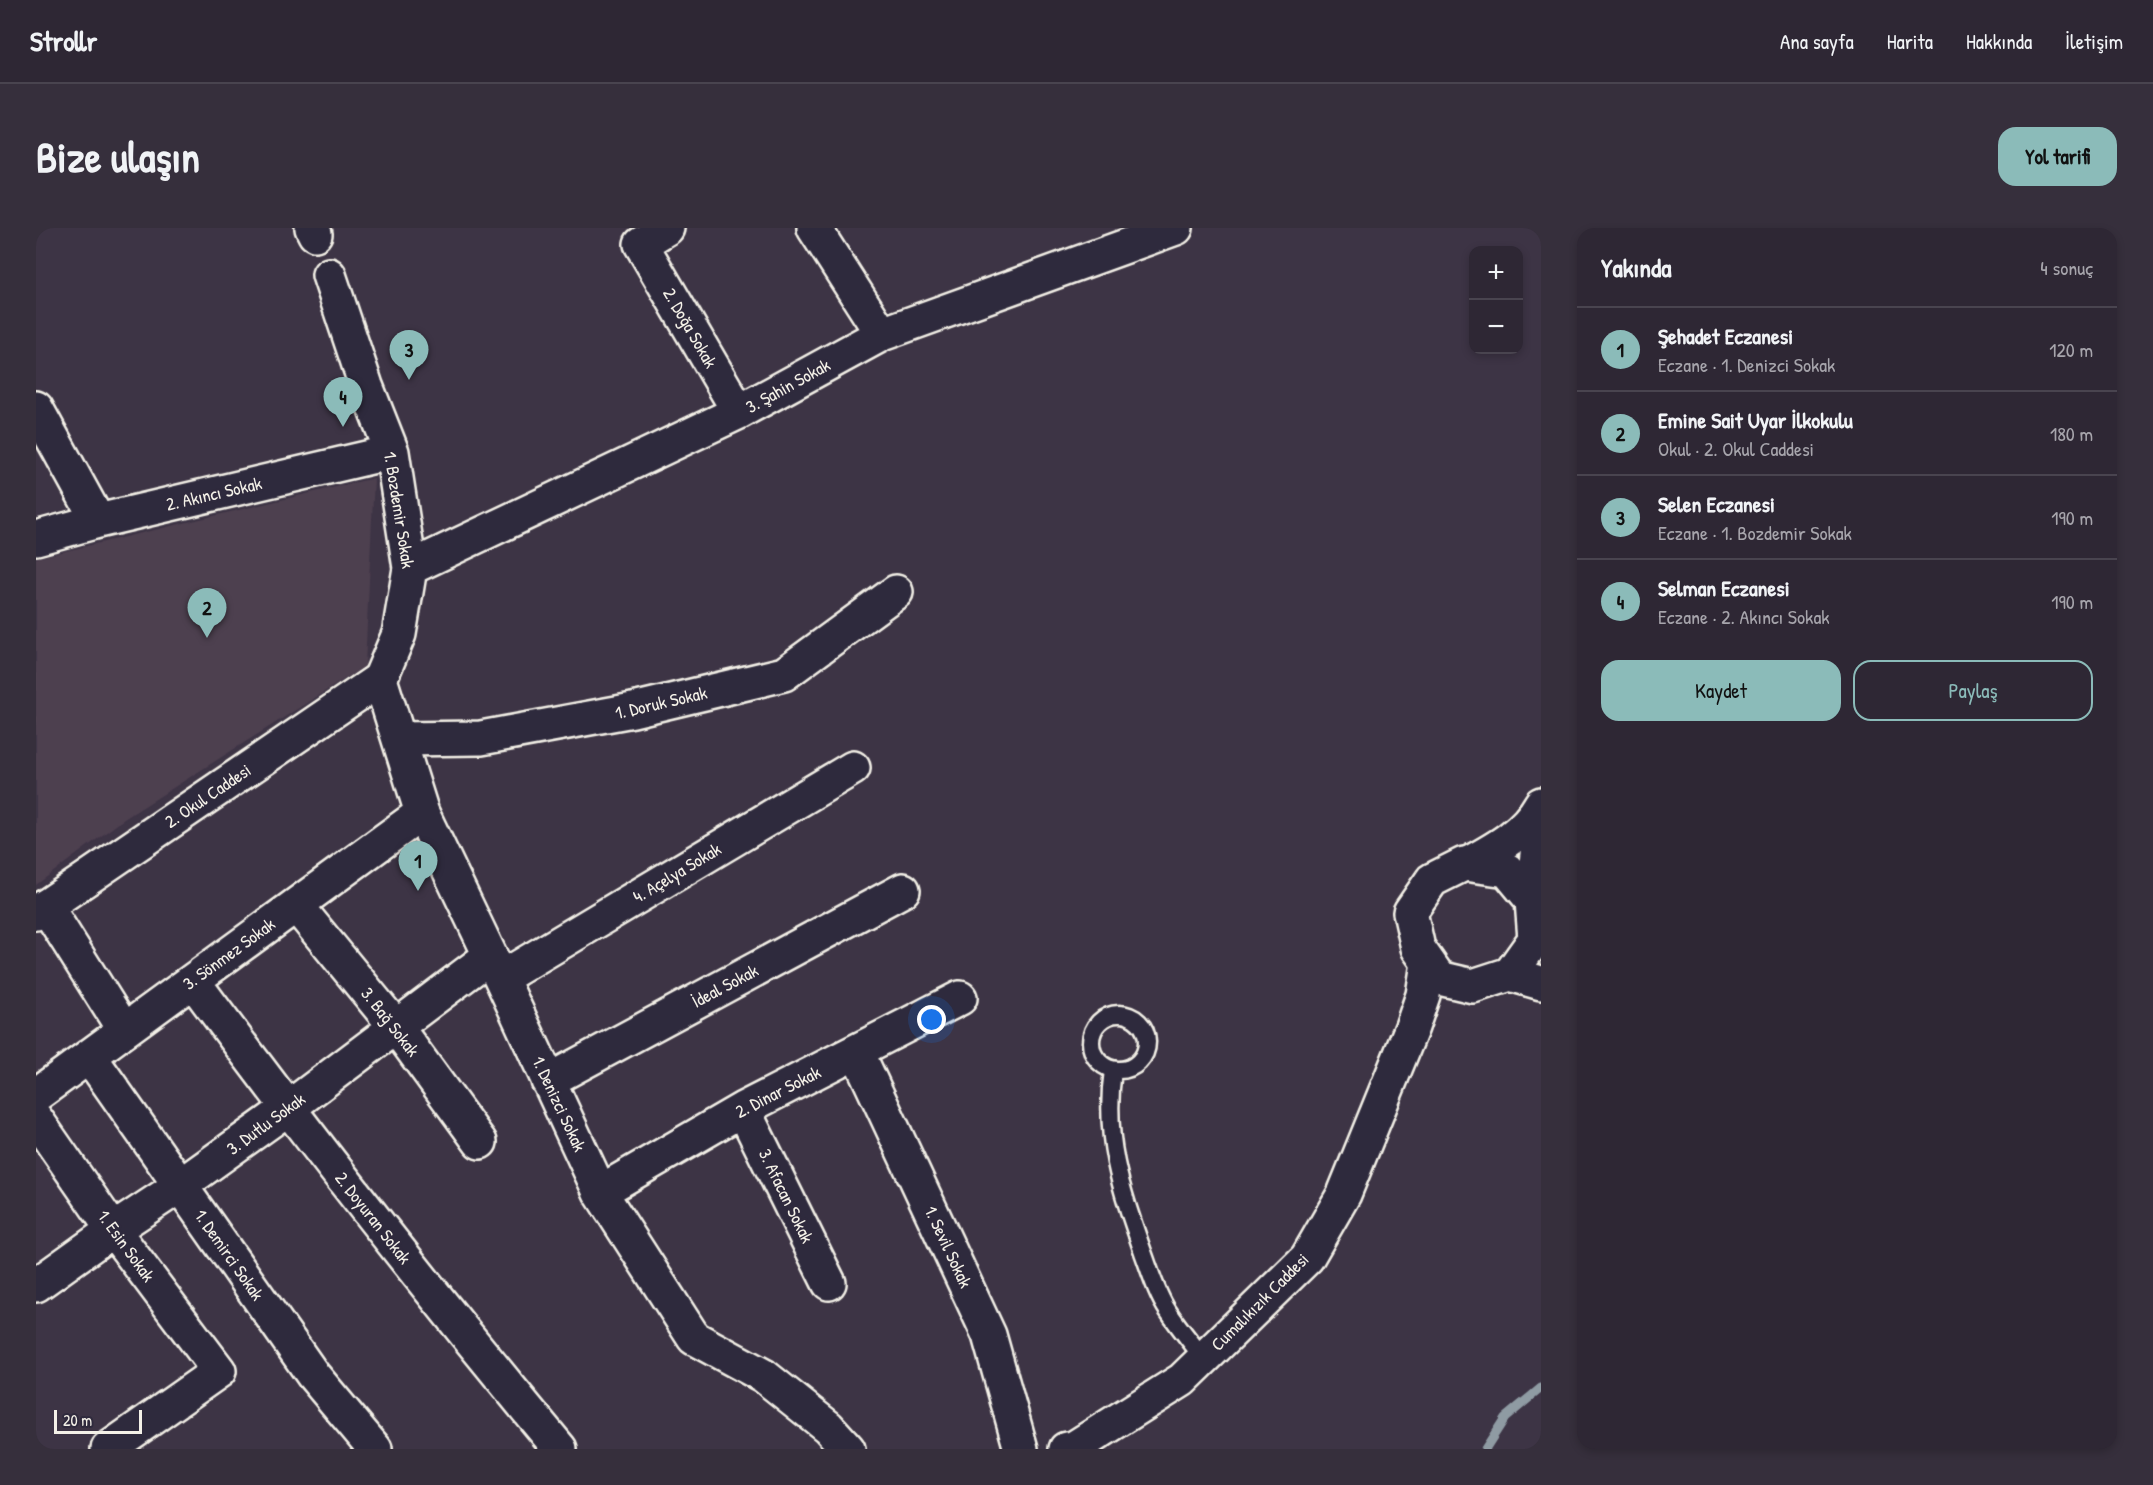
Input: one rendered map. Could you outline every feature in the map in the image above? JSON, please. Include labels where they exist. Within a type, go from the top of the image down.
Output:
[{"type":"street","points":[[814,228],[882,334]]},
{"type":"street","name":"3. Şahin Sokak","points":[[410,568],[739,412],[882,334],[1127,236],[1176,228]]},
{"type":"street","name":"2. Doğa Sokak","points":[[654,236],[739,412]]},
{"type":"street","name":"1. Bozdemir Sokak","points":[[329,274],[366,386],[392,452],[410,568],[399,634],[380,679]]},
{"type":"street","points":[[36,408],[98,520]]},
{"type":"street","name":"2. Akıncı Sokak","points":[[36,538],[98,520],[392,452]]},
{"type":"street","name":"1. Doruk Sokak","points":[[399,739],[481,738],[633,710],[784,674],[896,592]]},
{"type":"street","name":"1. Denizci Sokak","points":[[380,679],[422,813],[600,1192],[694,1338],[764,1376],[828,1427],[848,1449]]},
{"type":"street","name":"2. Okul Caddesi","points":[[41,909],[380,679]]},
{"type":"street","name":"4. Açelya Sokak","points":[[496,967],[853,768]]},
{"type":"street","points":[[1468,864],[1507,843],[1537,810]]},
{"type":"street","points":[[1536,914],[1507,870],[1468,864],[1432,880],[1410,912],[1418,948],[1439,978],[1473,986],[1529,980],[1536,939],[1537,810]]},
{"type":"street","name":"3. Sönmez Sokak","points":[[36,1095],[422,813]]},
{"type":"street","name":"İdeal Sokak","points":[[548,1081],[903,890]]},
{"type":"street","name":"3. Bağ Sokak","points":[[296,905],[396,1027],[480,1142]]},
{"type":"street","points":[[41,909],[124,1030]]},
{"type":"street","points":[[1412,1027],[1423,995],[1428,963]]},
{"type":"street","name":"3. Dutlu Sokak","points":[[36,1285],[181,1185],[396,1027],[496,967]]},
{"type":"street","name":"2. Doyuran Sokak","points":[[193,981],[287,1109],[448,1314],[560,1449]]},
{"type":"street","points":[[1412,1027],[1433,999],[1460,983]]},
{"type":"street","name":"2. Dinar Sokak","points":[[600,1192],[742,1109],[960,998]]},
{"type":"street","name":"Cumalıkızık Caddesi","points":[[1065,1449],[1074,1448],[1182,1380],[1307,1258],[1344,1194],[1412,1027]]},
{"type":"street","name":"1. Sevil Sokak","points":[[857,1052],[989,1335],[1021,1449]]},
{"type":"street","name":"1. Demirci Sokak","points":[[90,1057],[313,1375],[375,1449]]},
{"type":"street","name":"3. Afacan Sokak","points":[[742,1109],[829,1283]]},
{"type":"street","name":"1. Esin Sokak","points":[[36,1119],[113,1230],[219,1371],[108,1449]]},
{"type":"lane","points":[[1113,1070],[1109,1098],[1111,1143],[1127,1206],[1167,1310],[1204,1359]]},
{"type":"shaded area","points":[[374,478],[365,666],[124,819],[36,885],[36,558]]},
{"type":"waterway","points":[[1485,1449],[1505,1418],[1541,1388]]},
{"type":"place","name":"Selen Eczanesi","points":[[409,380]]},
{"type":"place","name":"Selman Eczanesi","points":[[343,427]]},
{"type":"place","name":"Emine Sait Uyar İlkokulu","points":[[207,638]]},
{"type":"place","name":"Şehadet Eczanesi","points":[[418,891]]}]
